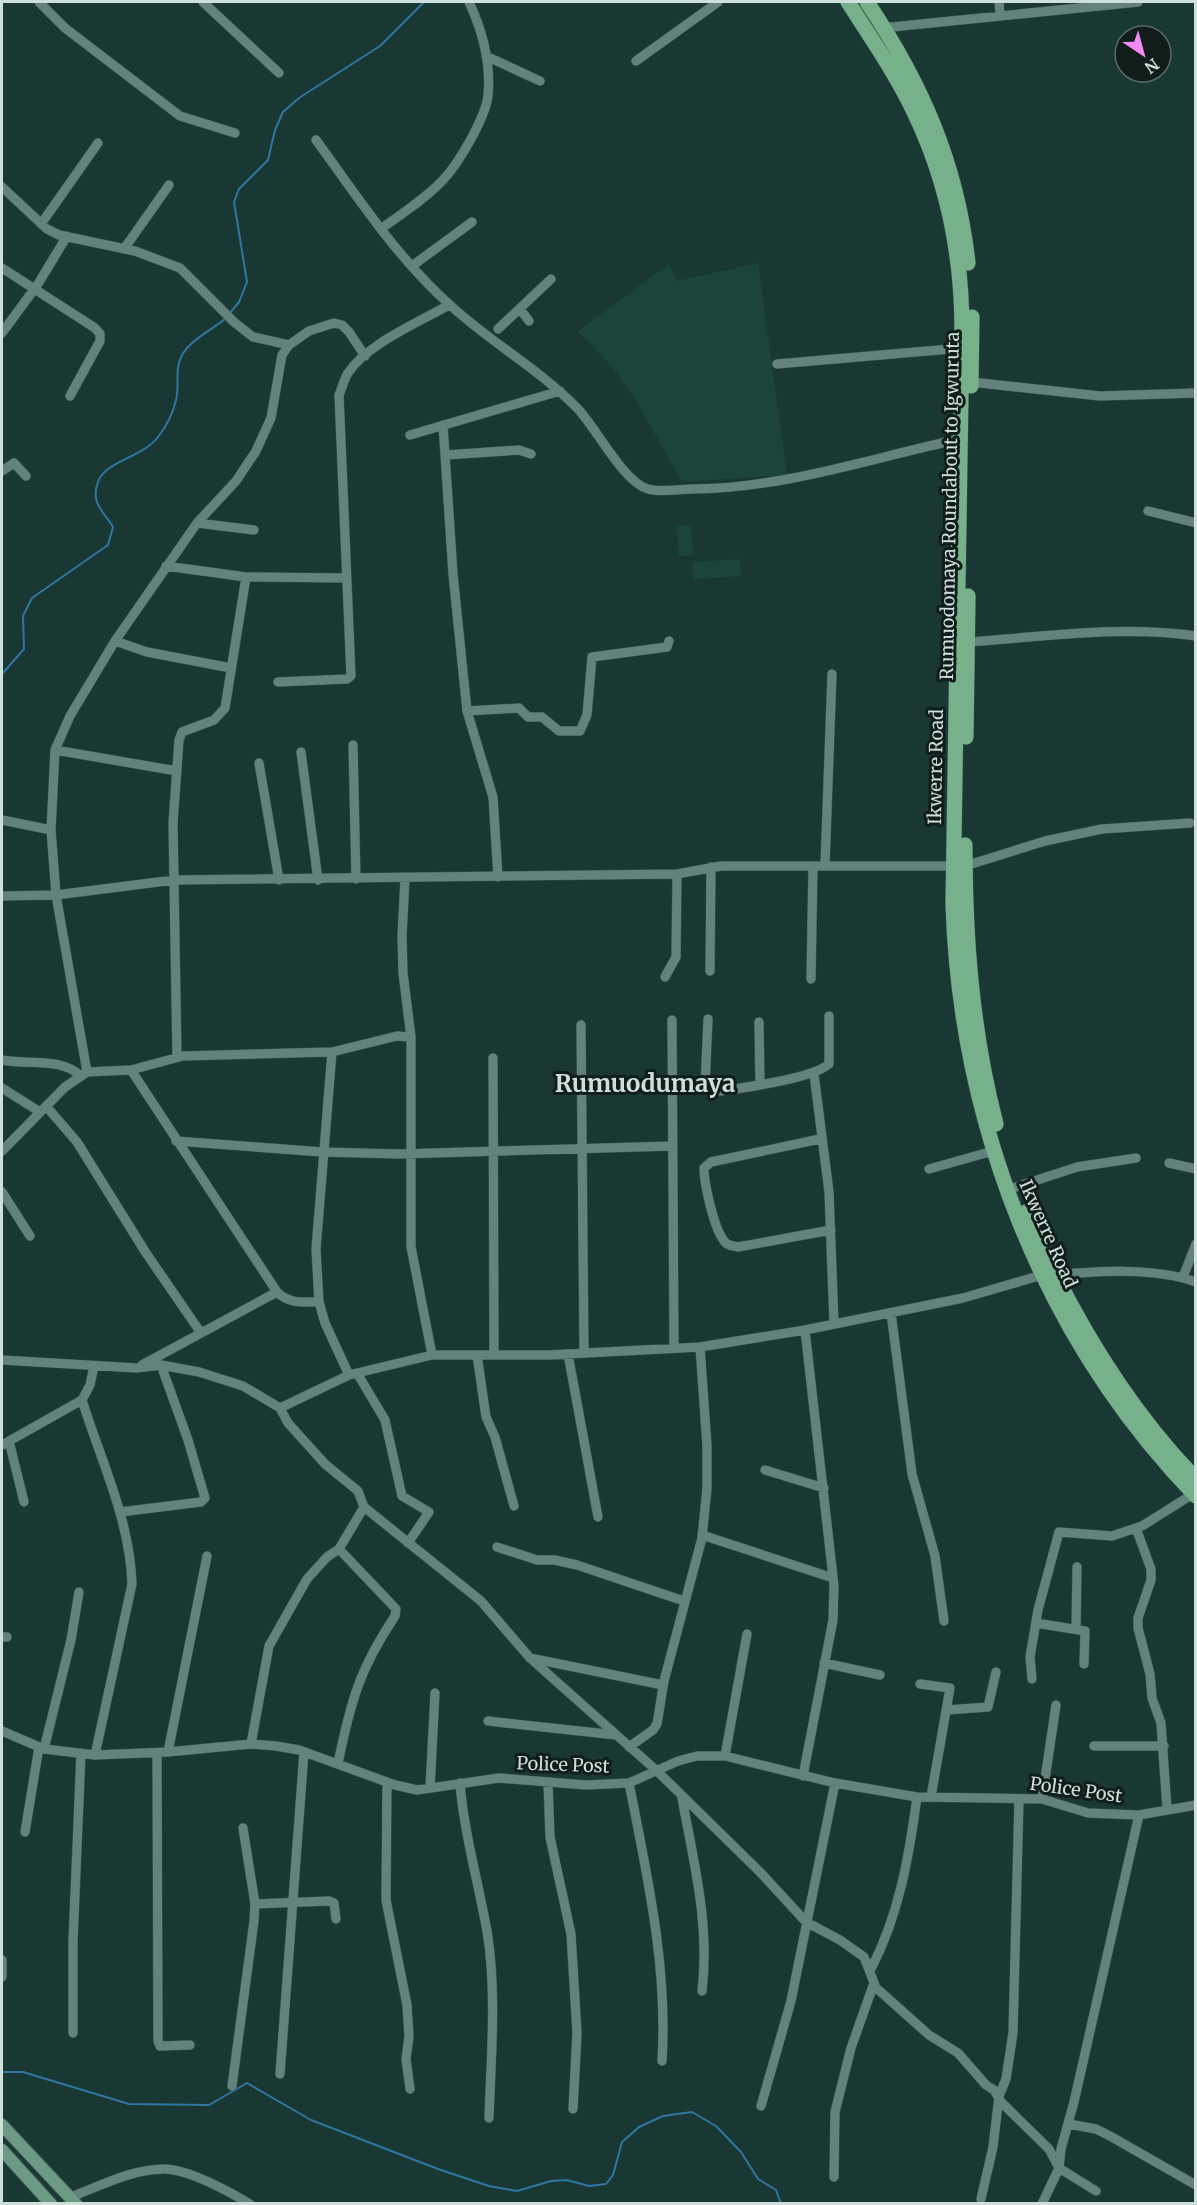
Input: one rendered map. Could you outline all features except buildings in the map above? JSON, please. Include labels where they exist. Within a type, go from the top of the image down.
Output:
[{"type":"main road","name":"Ikwerre Road","points":[[848,2],[914,110],[939,173],[956,250],[962,299],[960,866],[953,904],[957,984],[969,1060],[993,1151],[1048,1275],[1099,1374],[1164,1463],[1195,1490]]},
{"type":"main road","name":"Rumuodomaya Roundabout to Igwuruta","points":[[867,2],[884,27],[921,95],[943,147],[955,185],[964,227],[971,290],[971,382],[968,642],[960,866],[976,1025],[992,1107],[1016,1187],[1048,1275]]},
{"type":"main road","points":[[2,2125],[74,2200]]},
{"type":"main road","points":[[2,2150],[51,2204]]},
{"type":"street","points":[[39,2],[65,28],[180,116],[235,133]]},
{"type":"street","points":[[203,2],[279,73]]},
{"type":"street","points":[[382,228],[444,179],[468,145],[488,96],[486,56],[479,24],[469,2]]},
{"type":"street","points":[[636,61],[718,2]]},
{"type":"street","points":[[999,2],[1000,14]]},
{"type":"street","points":[[869,35],[884,27],[1138,2]]},
{"type":"street","points":[[486,56],[540,81]]},
{"type":"street","points":[[316,140],[412,266],[449,305],[561,391],[580,410],[634,482],[648,489],[738,489],[810,476],[960,439]]},
{"type":"street","points":[[41,224],[98,142]]},
{"type":"street","points":[[124,249],[169,185]]},
{"type":"street","points":[[2,187],[41,224],[67,236],[124,249],[180,268],[234,322],[253,337],[289,345]]},
{"type":"street","points":[[412,266],[472,222]]},
{"type":"street","points":[[2,333],[34,290],[67,236]]},
{"type":"street","points":[[2,268],[95,328],[100,334],[100,341],[70,396]]},
{"type":"street","points":[[498,329],[551,279]]},
{"type":"street","points":[[278,682],[347,679],[351,676],[339,395],[348,373],[365,356],[392,337],[449,305]]},
{"type":"street","points":[[519,309],[529,321]]},
{"type":"street","points":[[84,1074],[57,895],[51,830],[55,750],[70,716],[115,641],[197,523],[236,481],[256,451],[271,418],[282,355],[289,345],[309,331],[334,323],[342,325],[349,332],[365,356]]},
{"type":"street","points":[[777,364],[962,348]]},
{"type":"street","points":[[971,382],[1100,396],[1196,393]]},
{"type":"street","points":[[410,435],[561,391]]},
{"type":"street","points":[[443,425],[453,574],[466,711],[493,797],[498,877]]},
{"type":"street","points":[[446,455],[519,450],[531,454]]},
{"type":"street","points":[[2,471],[14,464],[26,476]]},
{"type":"street","points":[[1148,511],[1196,523]]},
{"type":"street","points":[[197,523],[254,530]]},
{"type":"street","points":[[166,566],[246,577],[346,578]]},
{"type":"street","points":[[177,1057],[173,823],[182,732],[214,720],[225,708],[246,577]]},
{"type":"street","points":[[968,642],[1120,631],[1165,631],[1196,636]]},
{"type":"street","points":[[115,641],[147,652],[231,668]]},
{"type":"street","points":[[466,711],[519,708],[528,717],[542,717],[558,731],[580,731],[587,715],[592,657],[667,647],[669,641]]},
{"type":"street","points":[[825,865],[832,674]]},
{"type":"street","points":[[353,745],[356,879]]},
{"type":"street","points":[[55,750],[177,771]]},
{"type":"street","points":[[301,752],[318,880]]},
{"type":"street","points":[[259,763],[279,880]]},
{"type":"street","points":[[2,820],[51,830]]},
{"type":"street","points":[[2,896],[57,895],[174,880],[677,874],[711,867],[960,866],[1045,841],[1102,829],[1190,823]]},
{"type":"street","points":[[811,979],[813,866]]},
{"type":"street","points":[[710,972],[711,867]]},
{"type":"street","points":[[665,977],[676,957],[677,874]]},
{"type":"street","points":[[405,879],[403,974],[411,1037],[411,1247],[432,1355]]},
{"type":"street","points":[[708,1019],[705,1086],[707,1090],[731,1090],[813,1074],[829,1064],[829,1016]]},
{"type":"street","points":[[672,1020],[674,1348]]},
{"type":"street","points":[[759,1022],[760,1085]]},
{"type":"street","points":[[581,1025],[584,1353]]},
{"type":"street","points":[[2,1060],[23,1064],[53,1063],[70,1066],[84,1074],[131,1070],[177,1057],[332,1052],[397,1036],[411,1037]]},
{"type":"street","points":[[332,1052],[322,1152],[316,1249],[319,1302],[325,1323],[353,1374],[385,1420],[402,1496],[429,1512],[408,1543]]},
{"type":"street","points":[[493,1058],[494,1354]]},
{"type":"street","points":[[131,1070],[277,1292],[284,1299],[295,1302],[319,1302]]},
{"type":"street","points":[[2,1151],[43,1109],[84,1074]]},
{"type":"street","points":[[813,1074],[829,1192],[834,1324]]},
{"type":"street","points":[[2,1088],[43,1109],[77,1142],[118,1204],[146,1253],[201,1333]]},
{"type":"street","points":[[820,1139],[711,1162],[704,1168],[704,1177],[717,1224],[724,1242],[729,1245],[738,1247],[831,1230]]},
{"type":"street","points":[[176,1141],[322,1152],[411,1153],[673,1146]]},
{"type":"street","points":[[929,1169],[993,1151]]},
{"type":"street","points":[[1016,1187],[1077,1167],[1136,1158]]},
{"type":"street","points":[[1169,1163],[1196,1169]]},
{"type":"street","points":[[2,1192],[30,1236]]},
{"type":"street","points":[[1183,1277],[1196,1244]]},
{"type":"street","points":[[280,1408],[353,1374],[432,1355],[568,1354],[700,1347],[891,1313],[1008,1287],[1048,1275],[1110,1270],[1183,1277],[1196,1282]]},
{"type":"street","points":[[137,1368],[277,1292]]},
{"type":"street","points":[[891,1313],[912,1474],[935,1556],[944,1621]]},
{"type":"street","points":[[803,1776],[833,1620],[833,1578],[805,1330]]},
{"type":"street","points":[[629,1747],[654,1730],[663,1685],[702,1534],[707,1488],[707,1446],[700,1347]]},
{"type":"street","points":[[568,1354],[598,1517]]},
{"type":"street","points":[[477,1355],[486,1417],[495,1437],[514,1506]]},
{"type":"street","points":[[2,1360],[137,1368],[161,1365],[233,1382],[280,1408],[288,1423],[325,1464],[358,1491],[364,1507],[481,1601],[530,1658],[657,1771],[806,1922],[840,1940],[864,1957],[871,1970],[874,1983],[882,1994],[929,2035],[958,2053],[986,2085],[999,2096],[1001,2102],[1049,2149],[1059,2168],[1096,2191]]},
{"type":"street","points":[[120,1512],[201,1502],[205,1498],[189,1440],[161,1365]]},
{"type":"street","points":[[24,1502],[5,1443],[82,1400],[90,1385],[94,1366]]},
{"type":"street","points":[[82,1400],[120,1512],[131,1559],[132,1584],[95,1755]]},
{"type":"street","points":[[765,1470],[824,1488]]},
{"type":"street","points":[[1032,1679],[1030,1657],[1036,1623],[1059,1532],[1112,1536],[1162,1516],[1195,1490]]},
{"type":"street","points":[[251,1744],[270,1646],[308,1579],[327,1557],[339,1549],[364,1507]]},
{"type":"street","points":[[1136,1528],[1151,1569],[1152,1580],[1138,1618],[1138,1628],[1164,1746],[1167,1809]]},
{"type":"street","points":[[702,1534],[833,1578]]},
{"type":"street","points":[[497,1547],[528,1558],[555,1560],[576,1565],[684,1601]]},
{"type":"street","points":[[338,1763],[349,1710],[361,1672],[395,1616],[396,1609],[339,1549]]},
{"type":"street","points":[[168,1752],[207,1556]]},
{"type":"street","points":[[1076,1629],[1077,1567]]},
{"type":"street","points":[[26,1832],[42,1748],[64,1671],[79,1592]]},
{"type":"street","points":[[1036,1623],[1085,1630],[1084,1664]]},
{"type":"street","points":[[725,1756],[747,1634]]},
{"type":"street","points":[[530,1658],[663,1685]]},
{"type":"street","points":[[824,1664],[880,1675]]},
{"type":"street","points":[[946,1710],[988,1707],[996,1672]]},
{"type":"street","points":[[920,1684],[950,1688],[931,1797]]},
{"type":"street","points":[[430,1788],[435,1693]]},
{"type":"street","points":[[1042,1799],[1056,1705]]},
{"type":"street","points":[[488,1721],[616,1735]]},
{"type":"street","name":"Police Post","points":[[2,1731],[42,1748],[95,1755],[157,1753],[251,1744],[304,1752],[387,1782],[417,1790],[499,1778],[585,1785],[629,1783],[678,1761],[697,1756],[725,1756],[834,1784],[917,1797],[1042,1799],[1088,1813],[1139,1815],[1196,1805]]},
{"type":"street","points":[[1094,1746],[1164,1746]]},
{"type":"street","points":[[280,2074],[304,1752]]},
{"type":"street","points":[[74,2033],[73,1941],[81,1753]]},
{"type":"street","points":[[157,1753],[158,2041],[160,2046],[190,2045]]},
{"type":"street","points":[[387,1782],[386,1900],[407,2005],[409,2036],[406,2059],[410,2089]]},
{"type":"street","points":[[460,1783],[463,1823],[487,1932],[491,1985],[489,2118]]},
{"type":"street","points":[[548,1783],[550,1837],[571,1934],[577,2033],[573,2109]]},
{"type":"street","points":[[629,1783],[657,1932],[662,1984],[662,2061]]},
{"type":"street","points":[[762,2106],[791,2001],[834,1784]]},
{"type":"street","points":[[682,1797],[703,1908],[705,1965],[702,1991]]},
{"type":"street","points":[[871,1970],[898,1906],[917,1797]]},
{"type":"street","points":[[981,2199],[993,2147],[999,2096],[1006,2079],[1013,2032],[1019,1799]]},
{"type":"street","points":[[1042,2204],[1059,2168],[1061,2149],[1069,2124],[1139,1815]]},
{"type":"street","points":[[232,2086],[246,1992],[255,1904],[243,1828]]},
{"type":"street","points":[[255,1904],[329,1900],[336,1908],[336,1919]]},
{"type":"street","points":[[2,1960],[2,1977]]},
{"type":"street","points":[[834,2177],[835,2112],[850,2048],[874,1983]]},
{"type":"street","points":[[1069,2124],[1096,2129],[1196,2185]]},
{"type":"street","points":[[74,2200],[121,2177],[165,2169],[193,2176],[250,2204]]},
{"type":"shaded area","points":[[758,263],[787,475],[682,482],[637,402],[614,369],[578,331],[669,264],[677,281]]},
{"type":"shaded area","points":[[691,525],[693,555],[679,556],[677,526]]},
{"type":"shaded area","points":[[740,559],[741,576],[694,579],[693,562]]},
{"type":"waterway","points":[[230,313],[239,302],[247,282],[234,202],[239,189],[268,160],[275,130],[283,112],[299,98],[380,46],[424,2]]},
{"type":"waterway","points":[[2,674],[24,649],[23,616],[32,598],[108,545],[113,527],[99,507],[96,496],[96,489],[102,475],[116,464],[143,450],[158,437],[175,405],[178,366],[182,355],[197,339],[227,317]]},
{"type":"waterway","points":[[2,2072],[23,2072],[129,2104],[209,2105],[247,2083],[311,2120],[438,2169],[489,2186],[517,2191],[551,2181],[567,2180],[589,2186],[606,2184],[613,2175],[622,2142],[639,2127],[663,2116],[692,2112],[716,2126],[741,2152],[758,2179],[776,2190],[781,2204]]},
{"type":"district","name":"Rumuodumaya","points":[[645,1084]]}]
